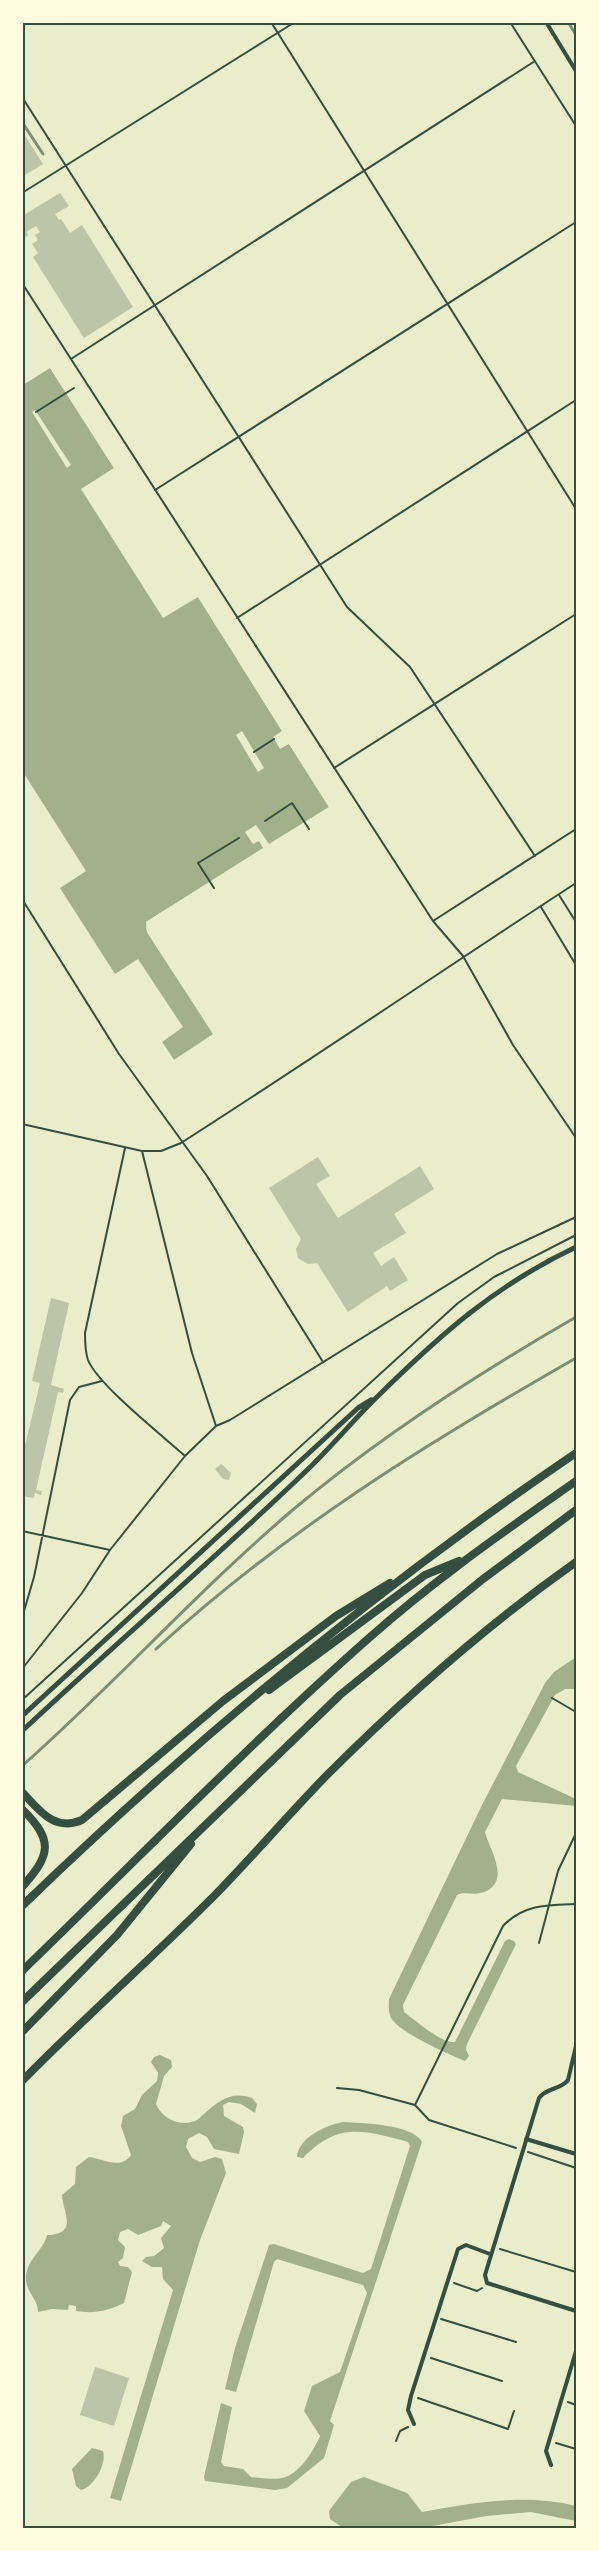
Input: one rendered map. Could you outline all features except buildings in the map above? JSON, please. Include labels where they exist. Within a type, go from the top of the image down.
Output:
[{"type":"highway","points":[[22,1906],[77,1853],[288,1667],[520,1491],[576,1453]]},
{"type":"highway","points":[[22,1971],[254,1745],[354,1651],[466,1559],[576,1481]]},
{"type":"highway","points":[[22,2002],[340,1695],[483,1580],[576,1510]]},
{"type":"highway","points":[[22,1792],[51,1821],[67,1825],[82,1820],[253,1678],[336,1616],[430,1558]]},
{"type":"highway","points":[[215,1730],[424,1575],[466,1559]]},
{"type":"highway","points":[[22,2081],[62,2040],[209,1901],[328,1775],[401,1704],[483,1633],[576,1562]]},
{"type":"highway","points":[[22,1809],[40,1828],[46,1847],[41,1864],[22,1887]]},
{"type":"highway","points":[[22,2032],[116,1935],[216,1814]]},
{"type":"street","points":[[546,22],[576,71]]},
{"type":"street","points":[[22,1731],[264,1512],[308,1470],[378,1396],[479,1304],[517,1278],[576,1247]]},
{"type":"street","points":[[22,1716],[358,1408],[378,1396]]},
{"type":"street","points":[[576,2046],[568,2080],[565,2084],[548,2090],[542,2095],[522,2150],[484,2275],[488,2283],[576,2311]]},
{"type":"street","points":[[526,2139],[576,2154]]},
{"type":"street","points":[[414,2424],[408,2410],[411,2396],[458,2249],[466,2246],[490,2254]]},
{"type":"street","points":[[551,2465],[546,2451],[576,2351]]},
{"type":"lane","points":[[271,22],[576,509]]},
{"type":"lane","points":[[22,193],[295,22]]},
{"type":"lane","points":[[510,22],[576,126]]},
{"type":"lane","points":[[71,358],[535,61]]},
{"type":"lane","points":[[22,97],[347,607],[410,667],[535,856]]},
{"type":"lane","points":[[155,490],[576,222]]},
{"type":"lane","points":[[22,283],[432,921],[463,956],[513,1045],[576,1138]]},
{"type":"lane","points":[[237,618],[576,400]]},
{"type":"lane","points":[[334,768],[576,614]]},
{"type":"lane","points":[[432,921],[576,829]]},
{"type":"lane","points":[[22,1124],[142,1151],[161,1151],[181,1143],[338,1043],[463,956],[576,883]]},
{"type":"lane","points":[[559,894],[576,922]]},
{"type":"lane","points":[[22,899],[119,1054],[181,1143],[207,1176],[322,1362]]},
{"type":"lane","points":[[540,906],[576,965]]},
{"type":"lane","points":[[125,1148],[85,1333],[85,1347],[89,1361],[102,1381],[185,1456]]},
{"type":"lane","points":[[142,1151],[192,1353],[216,1426]]},
{"type":"lane","points":[[22,1669],[82,1592],[110,1550],[185,1456],[216,1426],[496,1254],[576,1217]]},
{"type":"lane","points":[[22,1618],[42,1535],[70,1400],[79,1387],[102,1381]]},
{"type":"lane","points":[[22,1531],[110,1550]]},
{"type":"path","points":[[36,412],[74,388]]},
{"type":"path","points":[[254,752],[274,739]]},
{"type":"path","points":[[264,821],[292,803],[309,829]]},
{"type":"path","points":[[214,888],[198,863],[239,838]]},
{"type":"path","points":[[22,1700],[458,1303],[494,1277],[576,1235]]},
{"type":"path","points":[[552,1698],[576,1712]]},
{"type":"path","points":[[538,1943],[561,1862],[576,1834]]},
{"type":"path","points":[[415,2105],[503,1926],[523,1910],[548,1905],[576,1904]]},
{"type":"path","points":[[337,2088],[359,2090],[415,2105],[424,2116],[437,2123],[576,2168]]},
{"type":"path","points":[[493,2247],[576,2272]]},
{"type":"path","points":[[448,2282],[477,2291],[488,2283]]},
{"type":"path","points":[[436,2318],[516,2342]]},
{"type":"path","points":[[424,2356],[502,2381]]},
{"type":"path","points":[[411,2396],[508,2429],[514,2411]]},
{"type":"path","points":[[561,2400],[576,2405]]},
{"type":"path","points":[[396,2442],[400,2431],[414,2424]]},
{"type":"path","points":[[549,2441],[576,2449]]},
{"type":"shaded area","points":[[50,368],[114,468],[81,489],[163,618],[198,597],[282,731],[273,737],[280,749],[289,744],[329,807],[146,922],[147,932],[214,1035],[174,1060],[162,1042],[183,1027],[138,959],[115,974],[60,888],[86,871],[23,772],[23,385]]},
{"type":"shaded area","points":[[576,1657],[576,1689],[565,1689],[555,1695],[516,1766],[518,1772],[576,1799],[576,1806],[502,1799],[485,1832],[496,1864],[497,1880],[492,1887],[484,1892],[457,1895],[403,2005],[404,2012],[429,2031],[450,2042],[455,2042],[505,1941],[509,1939],[514,1941],[516,1944],[467,2044],[466,2050],[469,2056],[465,2061],[425,2043],[396,2024],[390,2016],[389,1999],[482,1805],[545,1683],[554,1672]]},
{"type":"shaded area","points":[[160,2055],[171,2060],[172,2067],[164,2076],[156,2104],[162,2113],[171,2120],[183,2123],[195,2121],[215,2105],[232,2096],[252,2098],[257,2104],[255,2113],[241,2104],[229,2102],[223,2105],[224,2116],[243,2127],[244,2132],[239,2154],[214,2149],[207,2137],[199,2133],[188,2139],[186,2147],[192,2158],[200,2162],[215,2157],[222,2159],[226,2173],[200,2240],[121,2501],[110,2498],[173,2290],[163,2279],[162,2267],[152,2267],[142,2261],[146,2257],[154,2256],[164,2248],[161,2238],[171,2226],[163,2221],[161,2226],[138,2235],[128,2229],[120,2232],[118,2240],[125,2247],[123,2258],[118,2262],[120,2266],[128,2267],[132,2272],[124,2303],[112,2308],[95,2312],[83,2312],[76,2311],[76,2306],[69,2305],[68,2310],[52,2309],[38,2312],[38,2307],[28,2289],[26,2273],[47,2235],[57,2234],[66,2227],[67,2221],[62,2195],[75,2184],[76,2167],[89,2157],[117,2163],[122,2162],[131,2155],[121,2126],[123,2116],[135,2109],[142,2095],[157,2081],[158,2073],[151,2062],[154,2057]]},
{"type":"shaded area","points":[[343,2122],[398,2128],[417,2136],[422,2142],[330,2421],[334,2425],[324,2458],[287,2488],[275,2490],[205,2481],[204,2477],[221,2403],[232,2407],[221,2462],[224,2466],[243,2469],[251,2477],[275,2479],[288,2476],[305,2461],[320,2436],[304,2411],[312,2386],[340,2372],[367,2293],[363,2285],[277,2259],[274,2262],[236,2392],[225,2389],[235,2348],[269,2245],[274,2244],[363,2273],[371,2269],[410,2146],[408,2142],[378,2134],[352,2132],[328,2139],[316,2146],[303,2158],[297,2157],[302,2144],[308,2138],[321,2129]]},
{"type":"shaded area","points":[[92,2448],[103,2451],[103,2462],[95,2480],[81,2490],[76,2486],[72,2469]]},
{"type":"shaded area","points":[[364,2477],[407,2493],[422,2512],[499,2501],[537,2500],[576,2506],[576,2521],[531,2512],[486,2516],[422,2528],[343,2528],[330,2519],[329,2511],[351,2482]]},
{"type":"pier","points":[[52,366],[116,466],[114,468],[50,368]]},
{"type":"pier","points":[[35,410],[71,465],[67,468],[32,412]]},
{"type":"pier","points":[[200,595],[224,634],[221,634],[198,597]]},
{"type":"pier","points":[[239,657],[284,730],[282,731],[237,659]]},
{"type":"pier","points":[[242,731],[264,768],[258,772],[236,735]]},
{"type":"pier","points":[[292,742],[331,808],[148,924],[149,931],[216,1034],[173,1063],[160,1044],[162,1042],[174,1060],[213,1034],[147,932],[146,922],[263,848],[259,841],[253,844],[245,832],[256,825],[269,844],[329,807],[289,744]]},
{"type":"railway","points":[[568,22],[576,35]]},
{"type":"railway","points":[[22,122],[43,154]]},
{"type":"railway","points":[[22,1766],[91,1702],[225,1571],[328,1481],[431,1406],[576,1317]]},
{"type":"railway","points":[[156,1649],[205,1606],[306,1528],[411,1457],[576,1358]]}]
